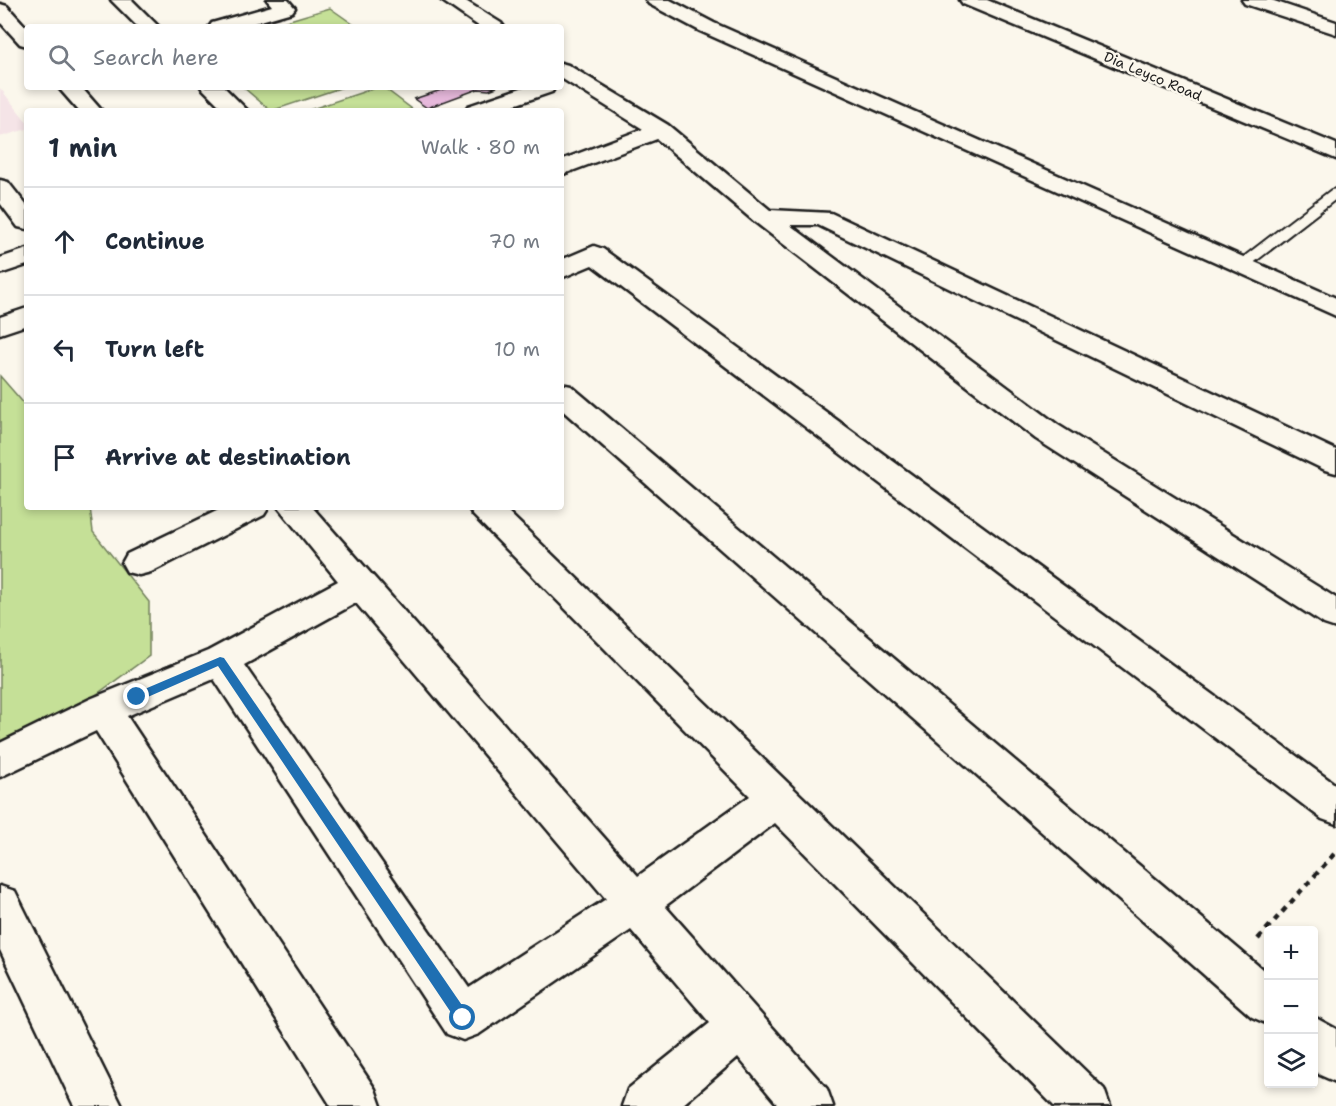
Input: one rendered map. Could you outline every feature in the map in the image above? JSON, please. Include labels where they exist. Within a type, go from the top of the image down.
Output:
[{"type":"street","points":[[121,0],[146,24]]},
{"type":"street","points":[[229,24],[285,8],[277,0]]},
{"type":"street","points":[[451,0],[489,24]]},
{"type":"street","points":[[656,0],[707,27],[1336,308]]},
{"type":"street","name":"Dia Leyco Road","points":[[970,0],[1336,152]]},
{"type":"street","points":[[1251,0],[1336,28]]},
{"type":"street","points":[[0,10],[24,37]]},
{"type":"street","points":[[565,75],[660,130],[764,217],[1047,432],[1336,615]]},
{"type":"street","points":[[72,90],[88,108]]},
{"type":"street","points":[[215,90],[234,108]]},
{"type":"street","points":[[484,108],[536,90]]},
{"type":"street","points":[[564,167],[660,130]]},
{"type":"street","points":[[764,217],[822,218],[1336,463]]},
{"type":"street","points":[[564,269],[594,255],[1336,807]]},
{"type":"street","points":[[0,266],[24,257]]},
{"type":"street","points":[[0,326],[24,317]]},
{"type":"street","points":[[564,396],[1264,998]]},
{"type":"street","points":[[140,563],[247,510]]},
{"type":"street","points":[[297,510],[810,1106]]},
{"type":"street","points":[[487,510],[1087,1106]]},
{"type":"street","points":[[0,761],[103,710],[220,661],[360,585]]},
{"type":"street","points":[[220,661],[463,1018],[634,904],[778,798]]},
{"type":"street","points":[[103,710],[358,1106]]},
{"type":"street","points":[[0,905],[99,1106]]},
{"type":"street","points":[[645,1106],[742,1025]]},
{"type":"street","points":[[1318,1043],[1336,1059]]},
{"type":"lane","points":[[1242,265],[1336,193]]},
{"type":"path","points":[[1230,970],[1336,852]]},
{"type":"shaded area","points":[[0,88],[24,118],[24,130],[0,137]]},
{"type":"green space","points":[[330,8],[353,24],[276,24]]},
{"type":"green space","points":[[246,90],[334,90],[280,108],[268,108]]},
{"type":"green space","points":[[369,90],[387,90],[411,108],[315,108]]},
{"type":"green space","points":[[0,376],[24,404],[24,510],[90,510],[93,532],[149,602],[149,656],[86,702],[0,753]]},
{"type":"building","points":[[441,90],[475,90],[427,108],[414,99]]},
{"type":"route","points":[[137,697],[220,661],[463,1018]]}]
